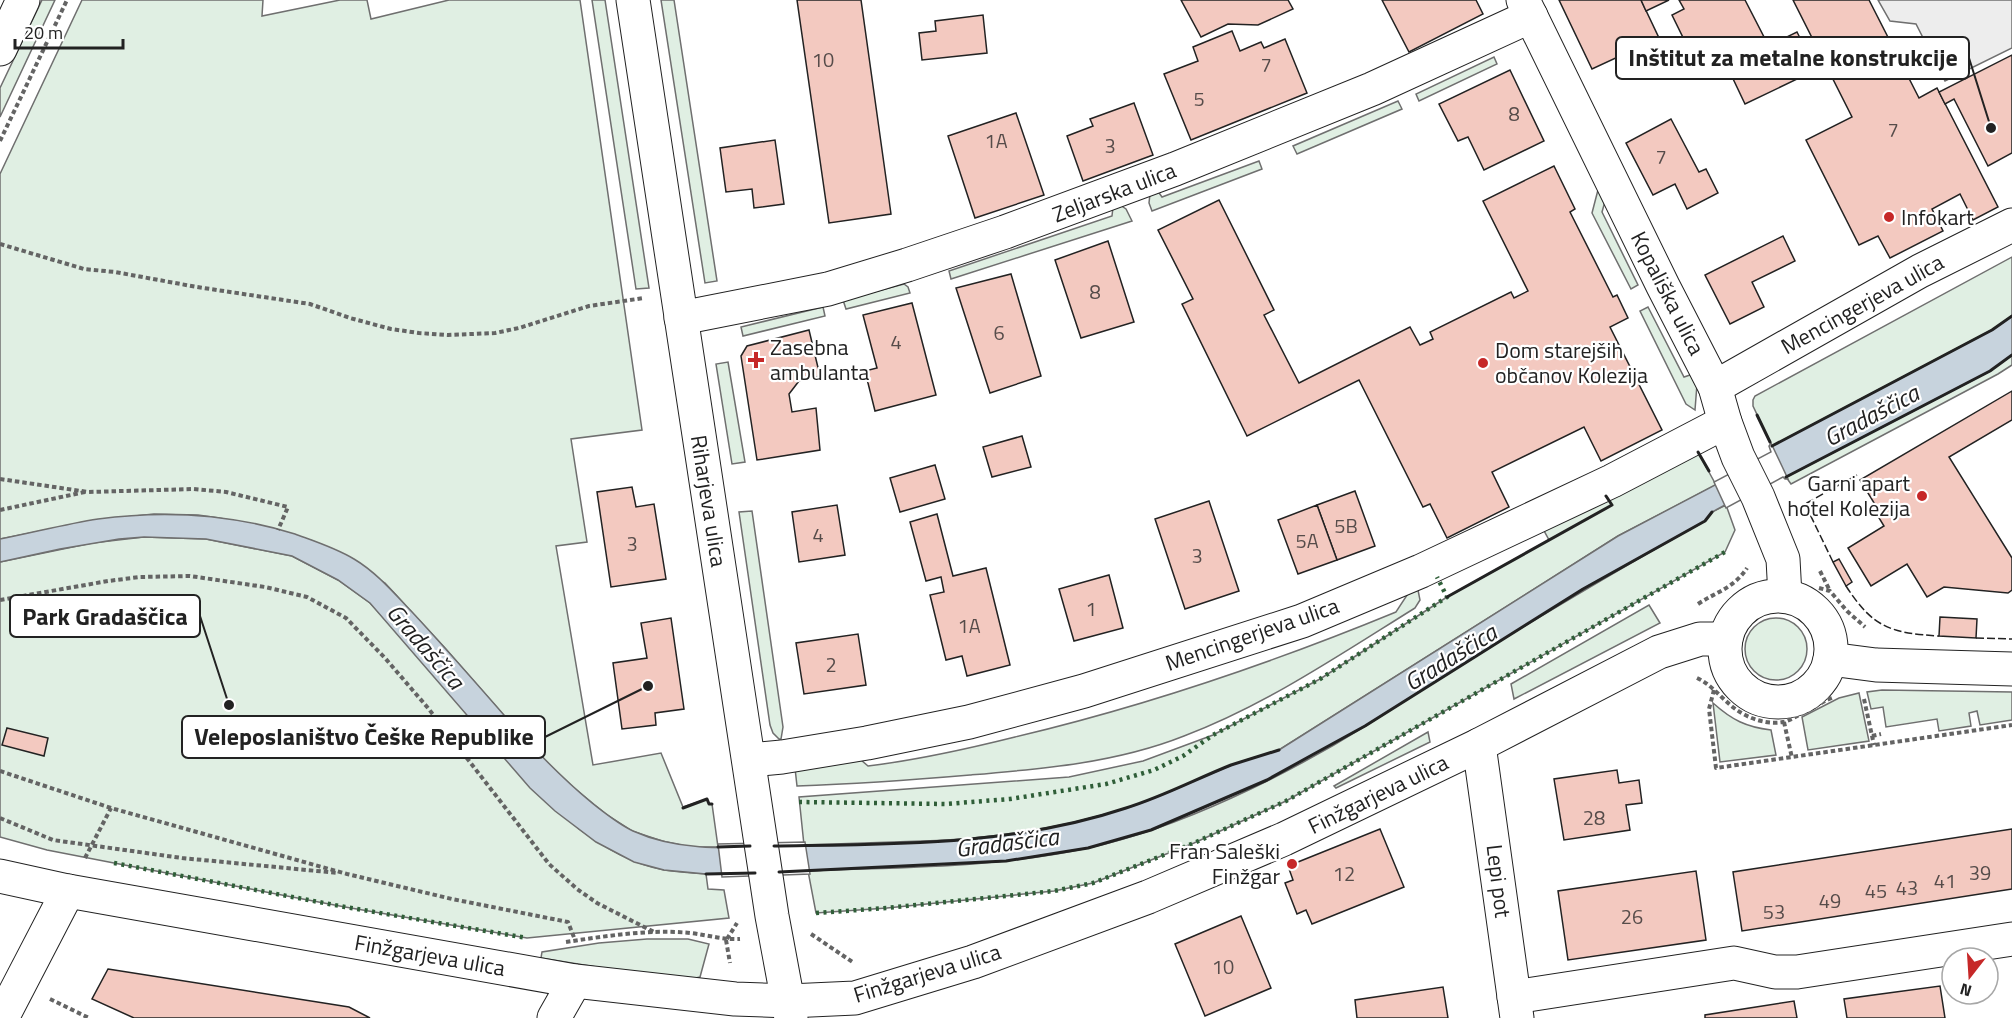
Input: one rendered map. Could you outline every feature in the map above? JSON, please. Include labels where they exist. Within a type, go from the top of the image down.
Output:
[{"type":"street","points":[[0,49],[23,0]]},
{"type":"street","name":"Riharjeva ulica","points":[[633,0],[774,926],[790,1009]]},
{"type":"street","name":"Zeljarska ulica","points":[[679,305],[828,289],[1005,232],[1175,169],[1372,89],[1527,8]]},
{"type":"street","name":"Kopališka ulica","points":[[1527,8],[1715,387],[1738,456],[1758,497],[1783,559],[1785,596]]},
{"type":"street","name":"Mencingerjeva ulica","points":[[1715,387],[1920,271],[2012,225]]},
{"type":"street","name":"Mencingerjeva ulica","points":[[749,760],[782,758],[969,722],[1084,691],[1302,621],[1420,571],[1612,482],[1725,422]]},
{"type":"street","points":[[1785,596],[1799,600],[1812,608],[1821,618],[1832,645],[1830,659],[1824,675],[1814,688],[1800,697],[1785,702],[1768,701],[1752,695],[1739,685],[1730,671],[1725,655],[1726,639],[1734,620],[1747,606],[1758,599],[1785,596]]},
{"type":"street","name":"Finžgarjeva ulica","points":[[0,876],[68,891],[575,981],[735,999],[790,1009],[855,998],[973,962],[1148,897],[1284,839],[1479,745],[1659,652],[1700,639],[1726,639]]},
{"type":"street","points":[[1830,659],[1876,665],[2012,669]]},
{"type":"street","name":"Lepi pot","points":[[1479,745],[1516,1008]]},
{"type":"street","points":[[2,1018],[68,891]]},
{"type":"street","points":[[1516,1008],[1734,963],[1775,972],[1797,972],[2012,939]]},
{"type":"street","points":[[554,1018],[575,981]]},
{"type":"path","points":[[0,141],[67,0]]},
{"type":"path","points":[[0,244],[84,270],[115,272],[310,304],[391,329],[419,333],[484,334],[519,328],[589,306],[679,305]]},
{"type":"path","points":[[0,479],[88,492]]},
{"type":"path","points":[[0,510],[88,492],[194,489],[226,492],[288,507],[278,530]]},
{"type":"path","points":[[1706,599],[1734,584],[1746,571]]},
{"type":"path","points":[[0,600],[74,586],[140,577],[190,576],[265,587],[307,597],[346,618],[385,658],[435,717],[549,864],[597,903],[654,932]]},
{"type":"path","points":[[1830,591],[1847,612],[1864,627]]},
{"type":"path","points":[[1696,677],[1707,682],[1733,708],[1748,716],[1764,722],[1784,722],[1792,758]]},
{"type":"path","points":[[1714,689],[1709,709],[1716,768],[2012,724]]},
{"type":"path","points":[[1864,696],[1874,745]]},
{"type":"path","points":[[1872,736],[1881,734]]},
{"type":"path","points":[[0,771],[111,807],[347,874],[452,899],[568,922],[575,941]]},
{"type":"path","points":[[92,846],[111,807]]},
{"type":"path","points":[[0,818],[53,840],[182,858],[347,874]]},
{"type":"path","name":"Finžgarjeva ulica","points":[[737,918],[737,924],[726,940],[774,926],[812,934],[858,965]]},
{"type":"path","points":[[20,984],[89,1018]]},
{"type":"green space","points":[[42,0],[55,0],[0,117],[0,88]]},
{"type":"green space","points":[[82,0],[263,0],[262,16],[340,0],[367,0],[371,19],[449,0],[580,0],[642,430],[571,439],[587,542],[556,546],[593,765],[661,753],[683,807],[707,799],[709,804],[712,804],[718,847],[690,847],[662,841],[632,831],[607,815],[535,751],[385,583],[313,541],[271,528],[219,518],[154,514],[96,520],[0,539],[0,174]]},
{"type":"green space","points":[[592,0],[605,0],[649,288],[636,289]]},
{"type":"green space","points":[[661,0],[674,0],[717,281],[705,283]]},
{"type":"green space","points":[[1494,57],[1497,64],[1419,101],[1416,94]]},
{"type":"green space","points":[[1398,101],[1402,109],[1297,154],[1293,146]]},
{"type":"green space","points":[[1259,161],[1262,169],[1152,211],[1149,203],[1150,194],[1157,190],[1162,197]]},
{"type":"green space","points":[[1599,186],[1606,198],[1602,212],[1638,285],[1631,289],[1592,213]]},
{"type":"green space","points":[[1120,205],[1126,209],[1132,221],[951,279],[949,271],[1112,216],[1113,207]]},
{"type":"green space","points":[[2012,257],[2012,316],[1992,330],[1772,446],[1753,406],[1755,396]]},
{"type":"green space","points":[[904,284],[910,293],[846,309],[843,300]]},
{"type":"green space","points":[[823,307],[825,316],[743,336],[741,327]]},
{"type":"green space","points":[[1648,307],[1684,377],[1693,374],[1697,384],[1695,410],[1686,404],[1640,311]]},
{"type":"green space","points":[[2012,355],[2012,365],[1998,374],[1791,484],[1786,477],[1990,371]]},
{"type":"green space","points":[[728,362],[745,462],[732,464],[716,364]]},
{"type":"green space","points":[[1698,452],[1716,485],[1618,536],[1279,750],[1231,766],[1125,809],[1068,824],[1016,834],[952,840],[804,845],[799,797],[1069,777],[1143,761],[1213,735],[1320,679],[1447,597],[1549,540],[1542,527]]},
{"type":"green space","points":[[1726,505],[1735,530],[1725,552],[1286,801],[1194,843],[1093,883],[1054,891],[816,913],[808,871],[949,866],[1054,855],[1123,839],[1232,798],[1336,744],[1537,618],[1705,521],[1712,512]]},
{"type":"green space","points":[[752,511],[783,727],[781,739],[773,733],[770,725],[739,512]]},
{"type":"green space","points":[[144,537],[206,539],[292,556],[338,580],[370,603],[579,829],[609,849],[641,864],[664,870],[706,874],[708,889],[724,890],[729,918],[527,938],[345,907],[114,863],[47,850],[0,837],[0,562],[92,543]]},
{"type":"green space","points":[[1417,585],[1420,600],[1415,608],[1331,661],[1244,709],[1158,745],[1105,759],[1051,767],[905,780],[797,786],[795,768],[854,754],[868,766],[942,754],[1064,725],[1208,682],[1303,649],[1396,612],[1411,589]]},
{"type":"green space","points":[[1649,605],[1660,623],[1514,699],[1511,684]]},
{"type":"green space","points":[[1770,618],[1782,618],[1798,627],[1805,637],[1807,649],[1805,661],[1798,671],[1782,680],[1770,680],[1759,675],[1750,666],[1745,655],[1745,643],[1750,632],[1759,623]]},
{"type":"green space","points":[[1882,690],[2012,692],[2012,720],[1980,725],[1977,711],[1969,713],[1971,726],[1939,731],[1937,719],[1886,727],[1883,707],[1871,709],[1867,692]]},
{"type":"green space","points":[[1859,693],[1869,741],[1808,750],[1802,717],[1839,698]]},
{"type":"green space","points":[[1713,703],[1740,722],[1771,730],[1776,755],[1720,762]]},
{"type":"green space","points":[[1428,732],[1430,742],[1336,788],[1334,786]]},
{"type":"green space","points":[[647,939],[688,939],[709,944],[700,977],[687,980],[670,979],[541,958],[542,952],[599,943]]},
{"type":"shaded area","points":[[1878,0],[2012,0],[2012,48],[1945,81],[1916,24],[1890,21]]},
{"type":"water","name":"Gradaščica","points":[[2012,316],[2012,355],[1990,371],[1786,477],[1784,473],[1712,512],[1705,521],[1583,589],[1365,726],[1267,780],[1151,830],[1088,848],[1006,861],[706,874],[664,870],[634,862],[596,842],[555,811],[530,788],[370,603],[338,580],[292,556],[206,539],[144,537],[60,549],[0,562],[0,539],[98,519],[148,515],[197,516],[271,527],[332,548],[370,570],[392,590],[554,769],[592,803],[633,831],[672,843],[713,848],[878,844],[1004,835],[1086,820],[1126,808],[1238,763],[1279,750],[1618,536],[1774,454],[1772,446],[1992,330]]},
{"type":"pier","points":[[1771,443],[1788,479],[1783,477],[1726,508],[1714,482],[1771,452],[1769,446]]},
{"type":"pier","points":[[805,842],[810,874],[722,877],[718,844]]},
{"type":"building","points":[[797,0],[861,0],[891,214],[829,223]]},
{"type":"building","points":[[1181,0],[1288,0],[1293,9],[1258,25],[1228,24],[1201,37]]},
{"type":"building","points":[[1382,0],[1476,0],[1483,14],[1409,52]]},
{"type":"building","points":[[1559,0],[1641,0],[1659,38],[1592,69]]},
{"type":"building","points":[[1641,0],[1669,0],[1646,11]]},
{"type":"building","points":[[1679,0],[1745,0],[1764,37],[1699,70],[1672,15],[1684,9]]},
{"type":"building","points":[[1793,0],[1869,0],[1919,98],[1937,88],[1998,207],[1973,220],[1960,194],[1932,209],[1943,231],[1890,258],[1878,236],[1859,245],[1806,140],[1852,117]]},
{"type":"building","points":[[983,15],[987,53],[922,60],[919,33],[936,31],[935,21]]},
{"type":"building","points":[[1232,31],[1240,51],[1261,42],[1264,48],[1285,39],[1307,93],[1191,140],[1164,74],[1198,61],[1193,47]]},
{"type":"building","points":[[1797,32],[1816,70],[1745,104],[1727,66]]},
{"type":"building","points":[[2012,55],[2012,153],[1988,166],[1954,99],[1945,104],[1939,92]]},
{"type":"building","points":[[1510,70],[1544,141],[1484,170],[1468,137],[1458,141],[1439,104]]},
{"type":"building","points":[[1134,103],[1153,155],[1083,181],[1067,136],[1093,126],[1090,119]]},
{"type":"building","points":[[1016,113],[1044,195],[975,218],[948,136]]},
{"type":"building","points":[[1671,119],[1699,172],[1706,169],[1718,193],[1687,209],[1675,184],[1653,195],[1626,143]]},
{"type":"building","points":[[775,140],[784,204],[754,208],[752,189],[726,192],[720,148]]},
{"type":"building","name":"Dom starejših občanov Kolezija","points":[[1554,166],[1575,209],[1570,212],[1613,297],[1617,295],[1628,318],[1610,327],[1662,430],[1601,461],[1584,427],[1492,472],[1509,507],[1447,538],[1430,504],[1423,507],[1359,380],[1247,436],[1182,304],[1193,299],[1158,230],[1219,200],[1274,310],[1264,315],[1299,383],[1410,327],[1420,345],[1433,339],[1430,332],[1511,292],[1514,298],[1528,291],[1483,201]]},
{"type":"building","points":[[1783,236],[1795,261],[1752,282],[1764,307],[1730,324],[1705,275]]},
{"type":"building","points":[[1108,241],[1134,322],[1081,338],[1055,260]]},
{"type":"building","points":[[1011,274],[1041,376],[990,393],[956,288]]},
{"type":"building","points":[[912,303],[936,395],[875,411],[865,371],[877,368],[863,315]]},
{"type":"building","points":[[809,330],[820,376],[799,381],[789,394],[792,412],[816,408],[820,450],[757,460],[741,356],[747,346]]},
{"type":"building","name":"Garni apart hotel Kolezija","points":[[2012,391],[2012,420],[1949,457],[2012,558],[2012,590],[2008,593],[1944,587],[1927,597],[1907,564],[1871,586],[1848,548],[1884,526],[1876,513],[1879,511],[1860,480]]},
{"type":"building","points":[[1022,436],[1031,467],[992,477],[983,447]]},
{"type":"building","points":[[935,465],[945,499],[900,512],[890,478]]},
{"type":"building","points":[[632,487],[636,507],[654,504],[666,579],[611,587],[597,492]]},
{"type":"building","points":[[1355,491],[1375,546],[1337,560],[1317,505]]},
{"type":"building","points":[[1209,501],[1239,591],[1185,609],[1155,519]]},
{"type":"building","points":[[837,505],[845,555],[799,562],[792,512]]},
{"type":"building","points":[[1317,505],[1337,560],[1298,574],[1278,520]]},
{"type":"building","points":[[937,514],[953,576],[986,568],[1010,665],[967,676],[962,656],[946,660],[930,595],[944,592],[941,577],[926,581],[910,522]]},
{"type":"building","points":[[1839,559],[1852,582],[1846,586],[1833,562]]},
{"type":"building","points":[[1109,575],[1123,628],[1074,641],[1059,589]]},
{"type":"building","points":[[1940,617],[1977,619],[1976,638],[1939,636]]},
{"type":"building","points":[[671,618],[684,709],[655,713],[656,725],[622,729],[613,663],[647,658],[641,623]]},
{"type":"building","points":[[858,634],[866,685],[804,694],[796,643]]},
{"type":"building","points":[[7,728],[48,738],[44,756],[2,745]]},
{"type":"building","points":[[1617,770],[1619,783],[1639,780],[1642,803],[1626,805],[1630,830],[1564,840],[1554,779]]},
{"type":"building","points":[[1380,829],[1404,887],[1312,924],[1306,910],[1297,914],[1285,883],[1293,880],[1288,866]]},
{"type":"building","points":[[2012,829],[2012,889],[1742,931],[1733,872]]},
{"type":"building","points":[[1696,871],[1706,940],[1568,960],[1558,891]]},
{"type":"building","points":[[1241,916],[1271,988],[1205,1016],[1175,944]]},
{"type":"building","points":[[108,969],[349,1007],[370,1018],[134,1018],[92,999]]},
{"type":"building","points":[[1940,986],[1940,1006],[1943,1006],[1945,1018],[1847,1018],[1844,999]]},
{"type":"building","points":[[1443,987],[1448,1018],[1357,1018],[1355,1000]]},
{"type":"building","points":[[1794,1001],[1797,1018],[1705,1018],[1705,1015]]},
{"type":"hedge","points":[[816,913],[1054,891],[1093,883],[1194,843],[1286,801],[1725,552]]},
{"type":"hedge","points":[[799,802],[946,804],[1010,799],[1106,784],[1154,770],[1183,756],[1213,735],[1320,679],[1447,597],[1437,577]]},
{"type":"hedge","points":[[114,863],[345,907],[527,938]]},
{"type":"fence","points":[[1833,562],[1805,504],[1857,475]]},
{"type":"fence","points":[[1846,586],[1865,611],[1885,626],[1908,633],[1939,636]]},
{"type":"fence","points":[[1976,638],[2012,639]]},
{"type":"wall","points":[[1772,446],[1992,330],[2012,316]]},
{"type":"wall","points":[[1786,477],[1990,371],[2012,355]]},
{"type":"wall","points":[[1757,415],[1770,442]]},
{"type":"wall","points":[[1698,452],[1709,471]]},
{"type":"wall","points":[[1447,597],[1612,505],[1606,496]]},
{"type":"wall","points":[[779,872],[1006,861],[1088,848],[1151,830],[1267,780],[1365,726],[1583,589],[1705,521],[1712,512]]},
{"type":"wall","points":[[774,846],[907,843],[1040,830],[1139,804],[1231,765],[1279,750]]},
{"type":"wall","points":[[683,808],[707,799],[709,804],[712,804]]},
{"type":"wall","points":[[718,847],[750,846]]},
{"type":"wall","points":[[706,874],[755,873]]},
{"type":"place","name":"Inštitut za metalne konstrukcije","points":[[1991,128]]},
{"type":"place","name":"Infokart","points":[[1889,217]]},
{"type":"place","name":"Zasebna ambulanta","points":[[756,360]]},
{"type":"place","name":"Dom starejših občanov Kolezija","points":[[1483,363]]},
{"type":"place","name":"Garni apart hotel Kolezija","points":[[1922,496]]},
{"type":"place","name":"Veleposlaništvo Češke Republike","points":[[648,686]]},
{"type":"place","name":"Park Gradaščica","points":[[229,705]]},
{"type":"place","name":"Fran Saleški Finžgar","points":[[1292,864]]}]
